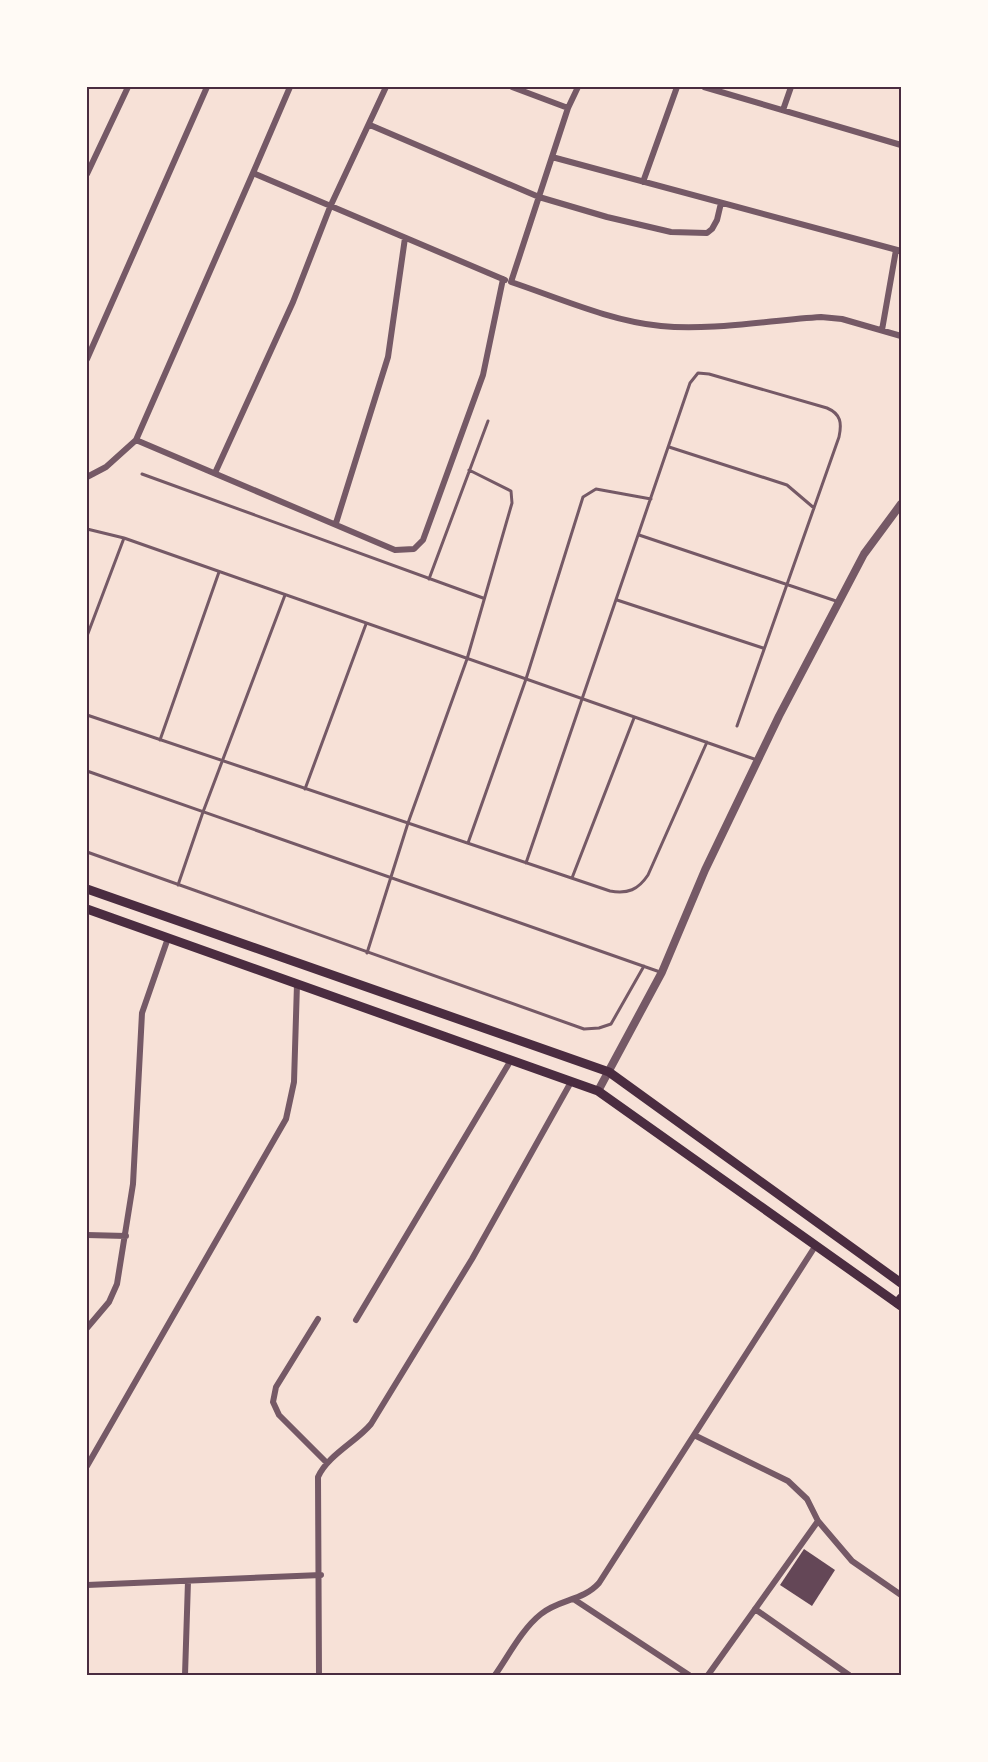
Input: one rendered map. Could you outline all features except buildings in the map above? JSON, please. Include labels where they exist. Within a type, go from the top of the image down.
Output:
[{"type":"main road","points":[[87,889],[609,1071],[901,1283]]},
{"type":"main road","points":[[87,909],[598,1091],[900,1302]]},
{"type":"street","points":[[87,174],[128,87]]},
{"type":"street","points":[[87,359],[207,87]]},
{"type":"street","points":[[87,477],[106,467],[136,441],[290,87]]},
{"type":"street","points":[[215,473],[288,312],[330,207],[386,87]]},
{"type":"street","points":[[512,87],[568,108]]},
{"type":"street","points":[[511,282],[568,108],[578,87]]},
{"type":"street","points":[[643,182],[677,87]]},
{"type":"street","points":[[704,87],[901,145]]},
{"type":"street","points":[[783,110],[791,87]]},
{"type":"street","points":[[370,125],[539,197],[606,217],[671,232],[695,234],[712,229],[721,202]]},
{"type":"street","points":[[552,157],[898,251],[882,330]]},
{"type":"street","points":[[253,173],[503,279],[623,319],[660,326],[690,327],[821,317],[842,319],[901,336]]},
{"type":"street","points":[[336,523],[388,357],[405,238]]},
{"type":"street","points":[[136,441],[403,552],[414,549],[423,540],[483,375],[503,279]]},
{"type":"street","points":[[598,1091],[662,972],[705,870],[839,602],[864,554],[901,504]]},
{"type":"street","points":[[88,1326],[109,1302],[117,1284],[133,1184],[142,1013],[168,938]]},
{"type":"street","points":[[87,1466],[286,1119],[294,1082],[297,984]]},
{"type":"street","points":[[356,1320],[511,1060]]},
{"type":"street","points":[[319,1675],[321,1575],[318,1477],[327,1463],[351,1445],[371,1424],[472,1259],[571,1082]]},
{"type":"street","points":[[87,1236],[126,1236]]},
{"type":"street","points":[[505,1675],[497,1673],[533,1622],[543,1612],[587,1595],[599,1583],[816,1245]]},
{"type":"street","points":[[318,1319],[276,1387],[273,1402],[279,1414],[327,1463]]},
{"type":"street","points":[[694,1435],[788,1481],[807,1499],[818,1521],[852,1561],[901,1595]]},
{"type":"street","points":[[708,1675],[818,1521]]},
{"type":"street","points":[[87,1585],[321,1575]]},
{"type":"street","points":[[185,1675],[188,1581]]},
{"type":"street","points":[[575,1600],[689,1675]]},
{"type":"street","points":[[755,1609],[849,1675]]},
{"type":"lane","points":[[526,863],[584,699],[690,383],[698,374],[709,374],[827,408],[838,417],[840,429],[737,726]]},
{"type":"lane","points":[[429,579],[488,421]]},
{"type":"lane","points":[[669,447],[787,485],[814,508]]},
{"type":"lane","points":[[367,953],[408,823],[467,659],[513,496],[507,488],[469,470]]},
{"type":"lane","points":[[142,474],[483,598]]},
{"type":"lane","points":[[468,843],[526,679],[583,497],[596,489],[651,499]]},
{"type":"lane","points":[[87,529],[123,538],[758,760]]},
{"type":"lane","points":[[639,535],[839,602]]},
{"type":"lane","points":[[87,636],[123,538]]},
{"type":"lane","points":[[160,740],[219,572]]},
{"type":"lane","points":[[178,885],[202,812],[285,595]]},
{"type":"lane","points":[[617,600],[764,649]]},
{"type":"lane","points":[[305,789],[366,624]]},
{"type":"lane","points":[[87,715],[526,863],[624,893],[641,885],[707,742]]},
{"type":"lane","points":[[572,878],[634,717]]},
{"type":"lane","points":[[87,771],[662,972]]},
{"type":"lane","points":[[87,852],[584,1029],[599,1028],[611,1023],[644,966]]}]
